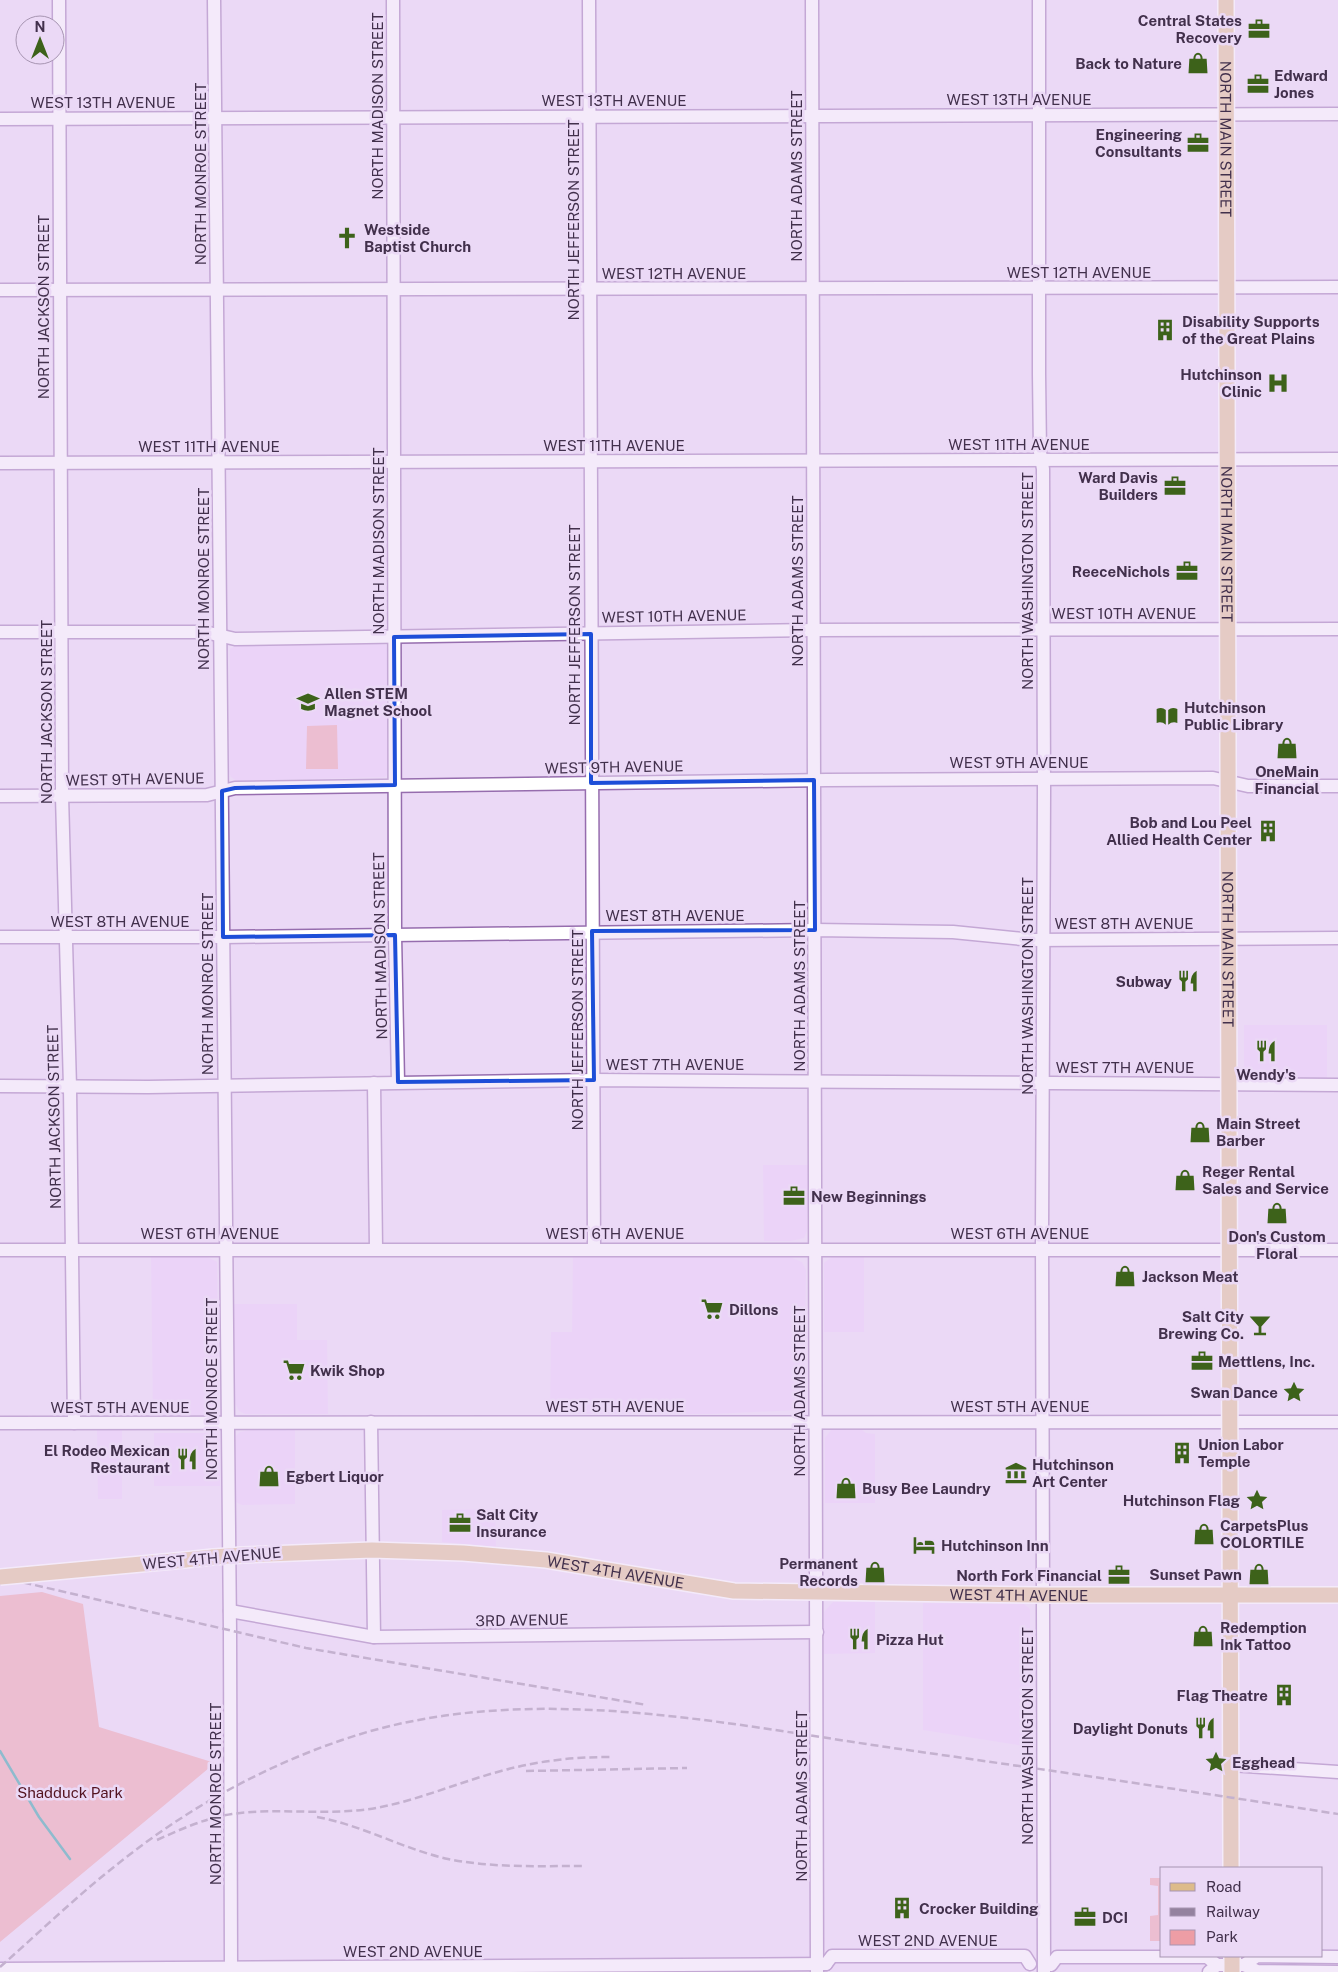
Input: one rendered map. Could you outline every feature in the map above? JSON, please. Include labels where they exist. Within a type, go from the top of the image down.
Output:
[{"type":"main road","name":"NORTH MAIN STREET","points":[[1226,0],[1232,1867]]},
{"type":"main road","name":"WEST 4TH AVENUE","points":[[0,1577],[243,1554],[372,1550],[463,1552],[546,1560],[734,1591],[1043,1595],[1338,1595]]},
{"type":"street","name":"NORTH JACKSON STREET","points":[[58,0],[62,796],[70,1086],[74,1423]]},
{"type":"street","name":"NORTH MONROE STREET","points":[[214,0],[230,1610],[231,1968]]},
{"type":"street","name":"NORTH MADISON STREET","points":[[393,0],[395,935],[398,1082]]},
{"type":"street","name":"NORTH JEFFERSON STREET","points":[[589,0],[594,1250]]},
{"type":"street","name":"NORTH ADAMS STREET","points":[[812,0],[816,1593],[823,1968]]},
{"type":"street","name":"NORTH WASHINGTON STREET","points":[[1039,0],[1040,452],[1042,460],[1045,630],[1042,1083],[1043,1595],[1049,1968]]},
{"type":"street","name":"WEST 13TH AVENUE","points":[[0,119],[1338,114]]},
{"type":"street","name":"WEST 12TH AVENUE","points":[[0,290],[1338,287]]},
{"type":"street","name":"WEST 11TH AVENUE","points":[[0,463],[1338,459]]},
{"type":"street","name":"WEST 10TH AVENUE","points":[[0,632],[206,632],[235,639],[813,630],[1338,629]]},
{"type":"street","name":"WEST 9TH AVENUE","points":[[0,796],[207,795],[235,788],[395,785],[1044,778],[1213,778],[1248,786],[1338,786]]},
{"type":"street","name":"WEST 8TH AVENUE","points":[[0,937],[223,937],[592,931],[815,930],[953,932],[1043,939],[1338,938]]},
{"type":"street","name":"WEST 7TH AVENUE","points":[[0,1086],[594,1080],[1338,1085]]},
{"type":"street","points":[[374,1083],[376,1249]]},
{"type":"street","name":"WEST 6TH AVENUE","points":[[0,1250],[1338,1250]]},
{"type":"street","points":[[371,1422],[374,1637]]},
{"type":"street","name":"WEST 5TH AVENUE","points":[[0,1423],[1338,1422]]},
{"type":"street","name":"3RD AVENUE","points":[[230,1610],[374,1637],[817,1632]]},
{"type":"street","points":[[1231,1765],[1338,1772]]},
{"type":"street","name":"WEST 2ND AVENUE","points":[[0,1969],[138,1971],[231,1968],[823,1968],[832,1956],[1025,1956],[1028,1968],[1049,1968],[1057,1957],[1207,1957],[1228,1966]]},
{"type":"street","points":[[1323,1956],[1338,1956]]},
{"type":"street","points":[[1228,1966],[1254,1957]]},
{"type":"street","points":[[1228,1966],[1257,1972],[1338,1972]]},
{"type":"highlighted area","points":[[591,634],[591,783],[814,780],[815,930],[592,931],[594,1080],[398,1082],[395,935],[223,937],[222,791],[235,788],[395,785],[394,637]]},
{"type":"shaded area","name":"Allen STEM Magnet School","points":[[386,645],[387,650],[388,773],[385,777],[237,781],[231,777],[229,773],[230,649],[236,646]]},
{"type":"shaded area","points":[[1244,1025],[1327,1025],[1327,1078],[1248,1077],[1244,1072]]},
{"type":"shaded area","points":[[763,1165],[808,1165],[807,1231],[804,1238],[791,1241],[764,1241]]},
{"type":"shaded area","points":[[151,1255],[203,1255],[217,1262],[219,1408],[213,1415],[153,1415]]},
{"type":"shaded area","points":[[573,1257],[790,1257],[802,1262],[806,1270],[804,1408],[797,1410],[712,1414],[550,1414],[551,1332],[572,1332]]},
{"type":"shaded area","points":[[832,1257],[864,1257],[864,1332],[824,1332],[824,1263]]},
{"type":"shaded area","points":[[234,1304],[297,1304],[297,1340],[327,1340],[328,1414],[245,1414],[239,1411],[235,1403]]},
{"type":"shaded area","points":[[97,1429],[122,1429],[122,1499],[98,1499]]},
{"type":"shaded area","points":[[832,1429],[862,1430],[866,1433],[875,1434],[875,1503],[825,1503],[825,1438]]},
{"type":"shaded area","points":[[251,1430],[295,1430],[295,1504],[242,1505],[236,1502],[236,1436],[240,1432]]},
{"type":"shaded area","points":[[154,1433],[217,1433],[220,1439],[220,1486],[154,1486]]},
{"type":"shaded area","points":[[495,1509],[496,1547],[442,1542],[442,1510]]},
{"type":"shaded area","points":[[833,1602],[875,1602],[875,1653],[824,1654],[824,1612]]},
{"type":"shaded area","points":[[923,1603],[1024,1604],[1030,1609],[1030,1747],[923,1730]]},
{"type":"green space","points":[[337,725],[338,769],[306,769],[307,726]]},
{"type":"green space","name":"Shadduck Park","points":[[42,1592],[83,1604],[99,1727],[215,1763],[0,1942],[0,1596]]},
{"type":"green space","points":[[1150,1878],[1160,1878],[1160,1941],[1150,1941],[1150,1916],[1158,1915],[1158,1886],[1150,1885]]},
{"type":"waterway","points":[[0,1751],[39,1817],[70,1859]]},
{"type":"railway","points":[[0,1577],[306,1648],[647,1705]]},
{"type":"railway","points":[[0,1967],[124,1859],[175,1822],[228,1790],[284,1763],[342,1740],[409,1722],[478,1712],[547,1709],[617,1711],[687,1718],[1338,1814]]},
{"type":"railway","points":[[157,1840],[203,1821],[232,1814],[269,1811],[325,1812],[363,1810],[411,1800],[486,1775],[541,1762],[610,1757]]},
{"type":"railway","points":[[526,1771],[687,1768]]},
{"type":"railway","points":[[317,1817],[350,1826],[431,1855],[448,1859],[498,1865],[583,1866]]},
{"type":"place","name":"Central States Recovery","points":[[1259,29]]},
{"type":"place","name":"Back to Nature","points":[[1198,63]]},
{"type":"place","name":"Edward Jones","points":[[1258,84]]},
{"type":"place","name":"Engineering Consultants","points":[[1198,143]]},
{"type":"place","name":"Westside Baptist Church","points":[[347,238]]},
{"type":"place","name":"Disability Supports of the Great Plains","points":[[1165,330]]},
{"type":"place","name":"Hutchinson Clinic","points":[[1278,383]]},
{"type":"place","name":"Ward Davis Builders","points":[[1175,486]]},
{"type":"place","name":"ReeceNichols","points":[[1187,571]]},
{"type":"place","name":"Allen STEM Magnet School","points":[[308,702]]},
{"type":"place","name":"Hutchinson Public Library","points":[[1167,716]]},
{"type":"place","name":"OneMain Financial","points":[[1287,748]]},
{"type":"place","name":"Bob and Lou Peel Allied Health Center","points":[[1268,831]]},
{"type":"place","name":"Subway","points":[[1188,981]]},
{"type":"place","name":"Wendy's","points":[[1266,1051]]},
{"type":"place","name":"Main Street Barber","points":[[1200,1132]]},
{"type":"place","name":"Reger Rental Sales and Service","points":[[1185,1180]]},
{"type":"place","name":"New Beginnings","points":[[794,1196]]},
{"type":"place","name":"Don's Custom Floral","points":[[1277,1213]]},
{"type":"place","name":"Jackson Meat","points":[[1125,1276]]},
{"type":"place","name":"Dillons","points":[[712,1309]]},
{"type":"place","name":"Salt City Brewing Co.","points":[[1260,1325]]},
{"type":"place","name":"Mettlens, Inc.","points":[[1202,1361]]},
{"type":"place","name":"Kwik Shop","points":[[294,1370]]},
{"type":"place","name":"Swan Dance","points":[[1294,1392]]},
{"type":"place","name":"Union Labor Temple","points":[[1182,1453]]},
{"type":"place","name":"El Rodeo Mexican Restaurant","points":[[187,1459]]},
{"type":"place","name":"Hutchinson Art Center","points":[[1016,1473]]},
{"type":"place","name":"Egbert Liquor","points":[[269,1476]]},
{"type":"place","name":"Busy Bee Laundry","points":[[846,1488]]},
{"type":"place","name":"Hutchinson Flag","points":[[1257,1500]]},
{"type":"place","name":"Salt City Insurance","points":[[460,1523]]},
{"type":"place","name":"CarpetsPlus COLORTILE","points":[[1204,1534]]},
{"type":"place","name":"Hutchinson Inn","points":[[924,1545]]},
{"type":"place","name":"Permanent Records","points":[[875,1572]]},
{"type":"place","name":"Sunset Pawn","points":[[1259,1574]]},
{"type":"place","name":"North Fork Financial","points":[[1119,1575]]},
{"type":"place","name":"Redemption Ink Tattoo","points":[[1203,1636]]},
{"type":"place","name":"Pizza Hut","points":[[859,1639]]},
{"type":"place","name":"Flag Theatre","points":[[1284,1695]]},
{"type":"place","name":"Daylight Donuts","points":[[1205,1728]]},
{"type":"place","name":"Egghead","points":[[1216,1762]]},
{"type":"place","name":"Crocker Building","points":[[902,1908]]},
{"type":"place","name":"DCI","points":[[1085,1917]]}]
